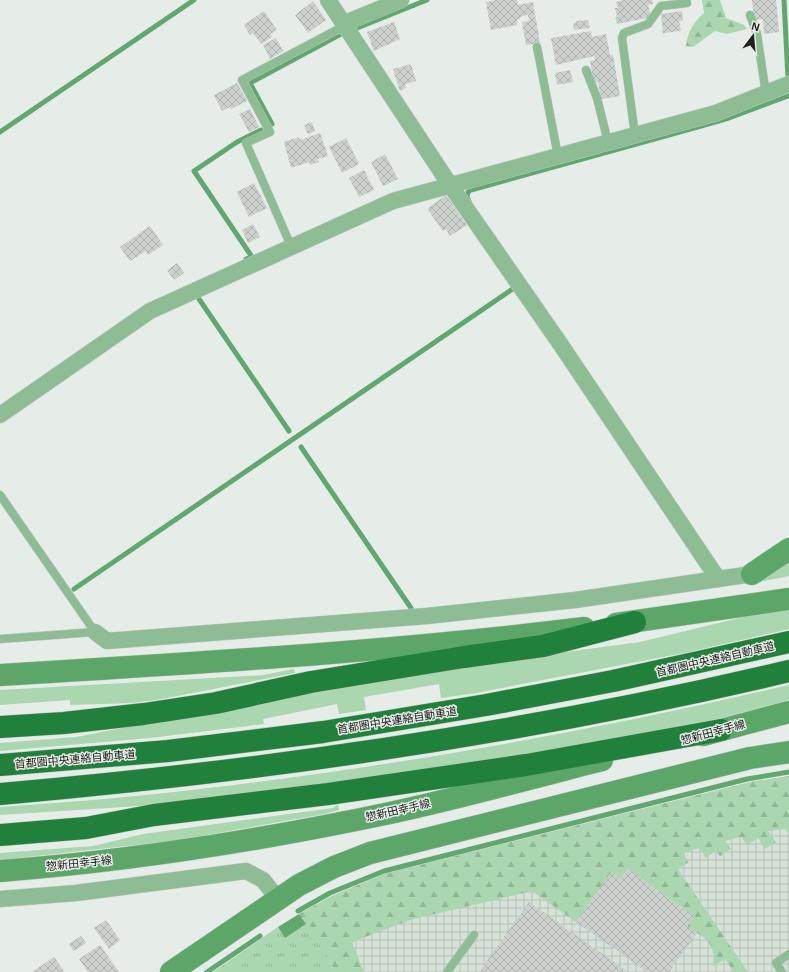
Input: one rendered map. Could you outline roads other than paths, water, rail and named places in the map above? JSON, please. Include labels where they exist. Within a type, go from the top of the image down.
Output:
[{"type":"highway","points":[[0,727],[64,723],[137,715],[208,704],[311,682],[464,657],[543,646],[636,622]]},
{"type":"highway","name":"首都圏中央連絡自動車道","points":[[0,765],[168,751],[331,730],[486,705],[613,682],[789,642]]},
{"type":"highway","points":[[0,794],[166,779],[355,754],[524,728],[719,688],[789,671]]},
{"type":"highway","points":[[0,835],[86,828],[154,815],[328,794],[526,765],[721,730]]},
{"type":"main road","points":[[752,574],[789,548]]},
{"type":"main road","points":[[0,675],[302,657],[478,641],[636,622],[789,599]]},
{"type":"main road","name":"惣新田幸手線","points":[[0,871],[110,859],[232,842],[369,817],[488,789],[789,712]]},
{"type":"main road","points":[[171,972],[278,898],[334,867],[370,853],[750,758],[789,752]]},
{"type":"street","points":[[328,0],[450,185],[561,345],[718,579]]},
{"type":"street","points":[[345,24],[401,0]]},
{"type":"street","points":[[0,415],[150,311],[393,201],[716,113],[789,84]]},
{"type":"street","points":[[95,632],[107,641],[405,618],[575,600],[752,574]]},
{"type":"street","points":[[0,899],[76,893],[246,871],[263,880],[278,898]]},
{"type":"lane","points":[[635,135],[622,38],[624,33],[648,24],[661,6],[687,2]]},
{"type":"lane","points":[[750,15],[757,34],[766,94]]},
{"type":"lane","points":[[291,246],[246,143],[270,132],[242,80],[345,24]]},
{"type":"lane","points":[[537,47],[558,156]]},
{"type":"lane","points":[[586,70],[597,98],[608,142]]},
{"type":"lane","points":[[0,495],[95,632]]},
{"type":"lane","points":[[0,639],[95,632]]},
{"type":"lane","points":[[447,972],[474,934]]},
{"type":"lane","points":[[782,972],[776,963],[789,954]]},
{"type":"waterway","points":[[0,132],[194,0]]},
{"type":"waterway","points":[[357,28],[427,0]]},
{"type":"waterway","points":[[784,0],[788,78]]},
{"type":"waterway","points":[[272,124],[250,83],[341,34]]},
{"type":"waterway","points":[[469,201],[467,197],[468,192],[471,190],[729,118],[788,96],[788,91]]},
{"type":"waterway","points":[[246,259],[252,257],[194,171],[237,142],[261,130]]},
{"type":"waterway","points":[[74,589],[514,288]]},
{"type":"waterway","points":[[199,299],[289,431]]},
{"type":"waterway","points":[[301,447],[411,608]]},
{"type":"waterway","points":[[298,911],[330,893],[384,871],[747,779],[789,772]]},
{"type":"waterway","points":[[207,972],[260,936]]}]
